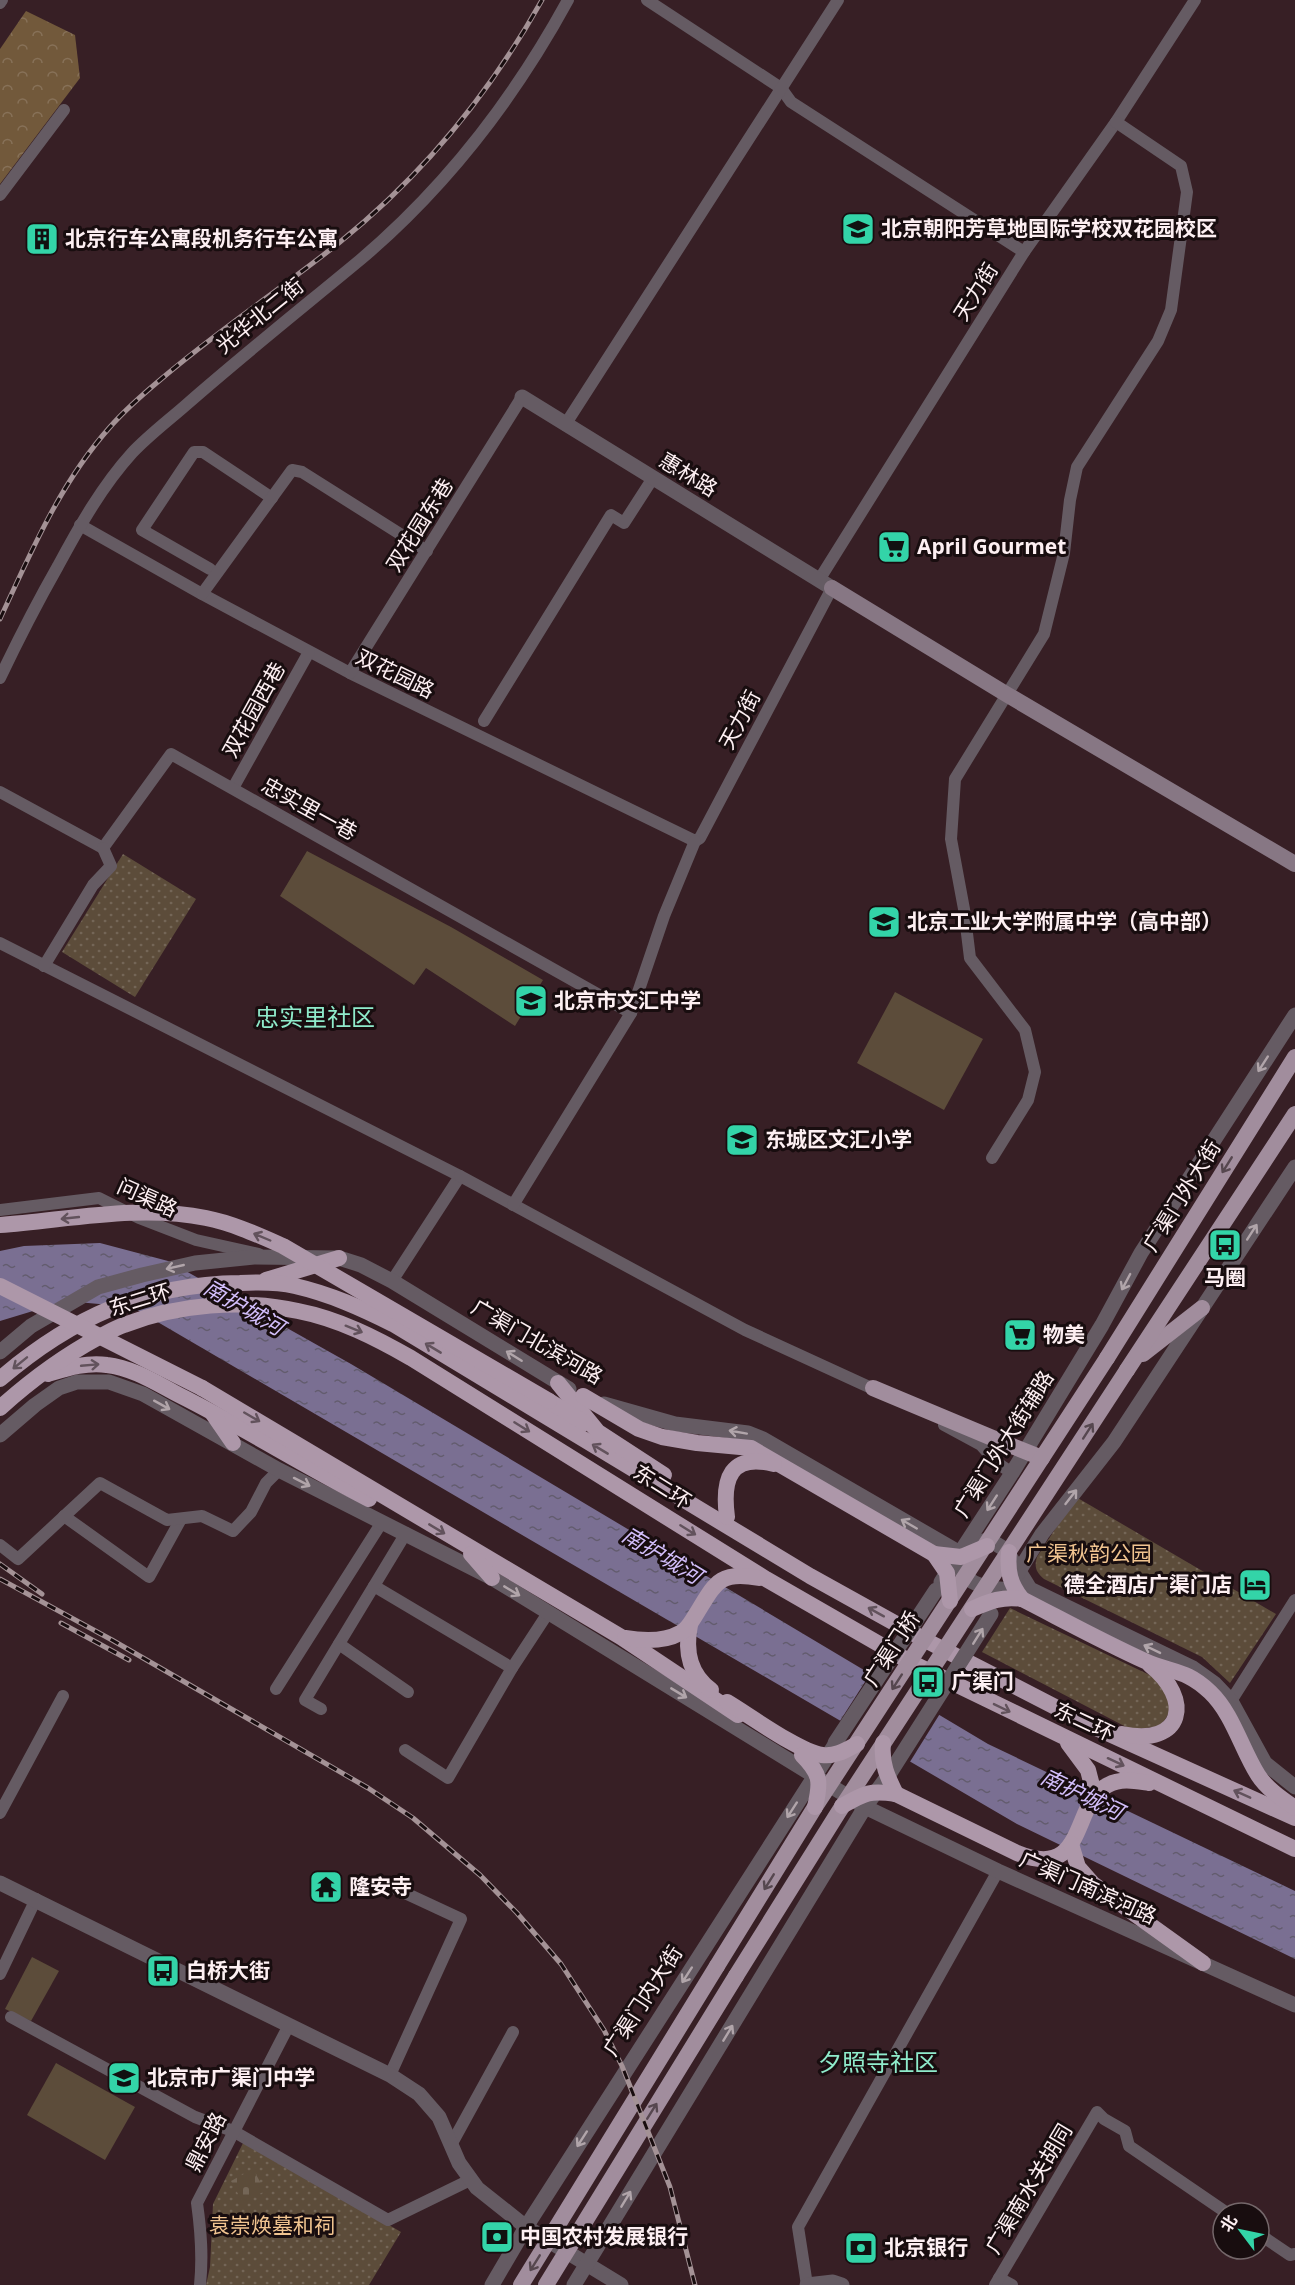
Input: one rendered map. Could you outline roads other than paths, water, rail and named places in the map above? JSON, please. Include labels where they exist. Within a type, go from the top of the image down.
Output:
[{"type":"highway","points":[[0,1224],[164,1212],[207,1218],[237,1227],[283,1246],[549,1401],[727,1517],[810,1575]]},
{"type":"highway","points":[[257,1282],[339,1258]]},
{"type":"highway","name":"东二环","points":[[0,1379],[53,1337],[104,1309],[162,1292],[212,1283],[257,1282],[292,1286],[330,1296],[393,1324],[810,1575],[927,1641],[1096,1728],[1295,1818]]},
{"type":"highway","points":[[0,1286],[202,1388],[621,1637],[802,1755],[818,1774],[820,1787],[815,1807]]},
{"type":"highway","name":"东二环","points":[[0,1408],[33,1378],[72,1352],[123,1325],[173,1311],[215,1305],[252,1305],[298,1311],[337,1322],[377,1339],[411,1358],[766,1580],[930,1673],[1295,1849]]},
{"type":"highway","points":[[33,1378],[90,1364],[109,1365],[132,1371],[211,1411],[365,1498],[412,1514]]},
{"type":"highway","points":[[558,1383],[598,1432]]},
{"type":"highway","points":[[583,1396],[639,1429],[663,1437],[752,1448],[934,1554],[961,1557],[987,1546]]},
{"type":"highway","points":[[211,1411],[233,1443]]},
{"type":"highway","points":[[727,1517],[724,1497],[726,1481],[734,1470],[752,1462],[788,1467]]},
{"type":"highway","points":[[462,1544],[492,1578]]},
{"type":"highway","points":[[1009,1552],[1008,1573],[1014,1588],[1022,1599]]},
{"type":"highway","points":[[934,1554],[947,1573],[951,1601]]},
{"type":"highway","points":[[621,1637],[643,1641],[681,1633],[690,1625],[714,1584],[731,1576],[743,1575],[766,1580]]},
{"type":"highway","points":[[972,1609],[993,1600],[1008,1597],[1022,1599],[1147,1662],[1184,1673],[1212,1694],[1222,1707],[1258,1775],[1269,1789],[1295,1808]]},
{"type":"highway","points":[[690,1625],[687,1658],[705,1686],[806,1750],[823,1755],[839,1754],[857,1744]]},
{"type":"highway","points":[[1096,1728],[1132,1736],[1149,1737],[1162,1733],[1170,1726],[1176,1717],[1177,1704],[1174,1694],[1163,1676],[1147,1662]]},
{"type":"highway","points":[[1063,1737],[1088,1770],[1095,1797]]},
{"type":"highway","points":[[883,1743],[884,1768],[896,1794]]},
{"type":"highway","points":[[842,1806],[873,1791],[896,1794],[1026,1857],[1046,1859],[1057,1856],[1071,1844],[1095,1797],[1105,1786],[1127,1780],[1165,1785]]},
{"type":"highway","points":[[1071,1844],[1078,1868],[1093,1884],[1203,1963]]},
{"type":"main road","points":[[826,584],[1006,694],[1295,864]]},
{"type":"main road","name":"广渠门外大街","points":[[1107,1358],[1295,1057]]},
{"type":"main road","points":[[546,2285],[842,1806],[1295,1114]]},
{"type":"main road","points":[[1130,1366],[1202,1308]]},
{"type":"main road","name":"广渠门桥","points":[[717,1966],[815,1807],[987,1546],[1107,1358]]},
{"type":"main road","points":[[873,1388],[1042,1458]]},
{"type":"main road","name":"广渠门内大街","points":[[521,2285],[717,1966]]},
{"type":"street","name":"光华北二街","points":[[0,678],[20,634],[80,525],[132,452],[226,370],[362,258],[422,203],[478,139],[512,93],[568,0]]},
{"type":"street","points":[[647,0],[781,88],[791,102],[1024,252]]},
{"type":"street","points":[[565,424],[838,0]]},
{"type":"street","name":"天力街","points":[[513,1205],[631,1013],[664,916],[698,839],[826,584],[1024,252],[1116,122],[1195,0]]},
{"type":"street","points":[[0,195],[64,110]]},
{"type":"street","points":[[992,1158],[1028,1100],[1035,1072],[1025,1030],[970,958],[951,838],[955,779],[1044,634],[1064,553],[1070,500],[1077,467],[1158,341],[1171,310],[1187,192],[1181,166],[1116,122]]},
{"type":"street","name":"惠林路","points":[[522,398],[826,584]]},
{"type":"street","name":"双花园东巷","points":[[350,673],[522,398]]},
{"type":"street","points":[[210,568],[142,530],[194,452],[203,452],[272,498]]},
{"type":"street","points":[[202,594],[292,470],[302,472],[427,551]]},
{"type":"street","points":[[484,720],[611,515],[624,523],[653,478]]},
{"type":"street","name":"双花园路","points":[[80,525],[202,594],[350,673],[698,839]]},
{"type":"street","name":"双花园西巷","points":[[233,788],[309,652]]},
{"type":"street","name":"忠实里一巷","points":[[103,848],[171,754],[631,1013]]},
{"type":"street","points":[[0,792],[103,848],[111,866],[93,885],[44,966]]},
{"type":"street","points":[[0,944],[460,1176],[745,1330],[873,1388],[981,1445],[996,1462],[1012,1473]]},
{"type":"street","name":"广渠门外大街辅路","points":[[936,1590],[1012,1473],[1102,1325],[1141,1253],[1295,1015]]},
{"type":"street","points":[[574,2285],[865,1808],[890,1773],[1042,1534],[1114,1442],[1293,1174]]},
{"type":"street","points":[[392,1281],[460,1176]]},
{"type":"street","name":"问渠路","points":[[0,1210],[99,1198],[139,1218],[196,1240],[275,1258]]},
{"type":"street","name":"广渠门北滨河路","points":[[0,1352],[31,1326],[98,1287],[195,1263],[254,1257],[339,1258],[361,1265],[392,1281],[583,1396],[638,1415],[675,1424],[748,1433],[763,1439],[958,1556]]},
{"type":"street","points":[[0,1435],[59,1388],[77,1382],[109,1382],[143,1394],[279,1470],[492,1578],[814,1775]]},
{"type":"street","points":[[0,1545],[18,1559],[100,1483],[167,1520],[202,1516],[233,1531],[251,1512],[266,1483],[279,1470]]},
{"type":"street","points":[[64,1516],[149,1577],[181,1519]]},
{"type":"street","points":[[276,1689],[382,1522]]},
{"type":"street","points":[[321,1709],[305,1700],[406,1533]]},
{"type":"street","points":[[1008,1589],[982,1587],[962,1572],[958,1556],[982,1541],[993,1542],[1005,1550],[1013,1560],[1030,1589],[1193,1668],[1214,1683],[1231,1701],[1265,1763],[1295,1787]]},
{"type":"street","points":[[374,1586],[512,1668]]},
{"type":"street","name":"广渠门桥","points":[[835,1743],[936,1590]]},
{"type":"street","points":[[1231,1701],[1295,1600]]},
{"type":"street","points":[[405,1750],[448,1778],[512,1668],[548,1613]]},
{"type":"street","points":[[339,1644],[408,1692]]},
{"type":"street","points":[[0,1813],[63,1696]]},
{"type":"street","name":"广渠门内大街","points":[[492,2285],[526,2227],[835,1743]]},
{"type":"street","name":"广渠门南滨河路","points":[[814,1775],[865,1808],[998,1871],[1295,2005]]},
{"type":"street","points":[[842,2285],[833,2282],[807,2285],[798,2227],[998,1871]]},
{"type":"street","points":[[0,1883],[390,2075],[419,2094],[439,2117],[459,2163],[470,2180],[488,2198],[526,2227],[621,2285]]},
{"type":"street","points":[[390,1886],[461,1919],[390,2075]]},
{"type":"street","points":[[0,1974],[36,1899]]},
{"type":"street","points":[[12,2017],[195,2117],[233,2131],[388,2220],[470,2180]]},
{"type":"street","name":"鼎安路","points":[[200,2285],[203,2259],[202,2236],[196,2203],[289,2025]]},
{"type":"street","points":[[451,2145],[513,2032]]},
{"type":"street","name":"广渠南水关胡同","points":[[997,2282],[1097,2112],[1104,2119],[1125,2131],[1129,2146],[1144,2158],[1211,2202]]},
{"type":"street","points":[[1271,2242],[1290,2254],[1295,2254]]},
{"type":"street","points":[[997,2282],[1012,2285]]},
{"type":"water","name":"南护城河","points":[[100,1243],[168,1261],[351,1364],[988,1744],[1295,1891],[1295,1959],[1017,1824],[132,1307],[66,1301],[0,1321],[0,1251],[24,1246]]},
{"type":"railway","points":[[0,619],[61,495],[76,471],[110,427],[140,397],[182,362],[340,242],[399,189],[427,161],[477,100],[500,68],[542,0]]},
{"type":"railway","points":[[0,1564],[42,1594]]},
{"type":"railway","points":[[0,1579],[112,1640],[368,1788],[413,1818],[480,1875],[561,1964],[604,2030],[622,2066],[670,2187],[695,2285]]},
{"type":"railway","points":[[61,1623],[129,1660]]},
{"type":"place","name":"北京朝阳芳草地国际学校双花园校区","points":[[858,229]]},
{"type":"place","name":"北京行车公寓段机务行车公寓","points":[[42,239]]},
{"type":"place","name":"April Gourmet","points":[[894,547]]},
{"type":"place","name":"北京工业大学附属中学（高中部）","points":[[884,922]]},
{"type":"place","name":"北京市文汇中学","points":[[531,1001]]},
{"type":"place","name":"东城区文汇小学","points":[[742,1140]]},
{"type":"place","name":"马圈","points":[[1225,1245]]},
{"type":"place","name":"物美","points":[[1020,1335]]},
{"type":"place","name":"德全酒店广渠门店","points":[[1255,1585]]},
{"type":"place","name":"广渠门","points":[[928,1682]]},
{"type":"place","name":"隆安寺","points":[[326,1887]]},
{"type":"place","name":"白桥大街","points":[[163,1971]]},
{"type":"place","name":"北京市广渠门中学","points":[[124,2078]]},
{"type":"place","name":"中国农村发展银行","points":[[497,2237]]},
{"type":"place","name":"北京银行","points":[[861,2248]]},
{"type":"district","name":"忠实里社区","points":[[315,1018]]},
{"type":"district","name":"夕照寺社区","points":[[878,2063]]},
{"type":"park label","name":"广渠秋韵公园","points":[[1089,1554]]},
{"type":"park label","name":"袁崇焕墓和祠","points":[[272,2226]]}]
